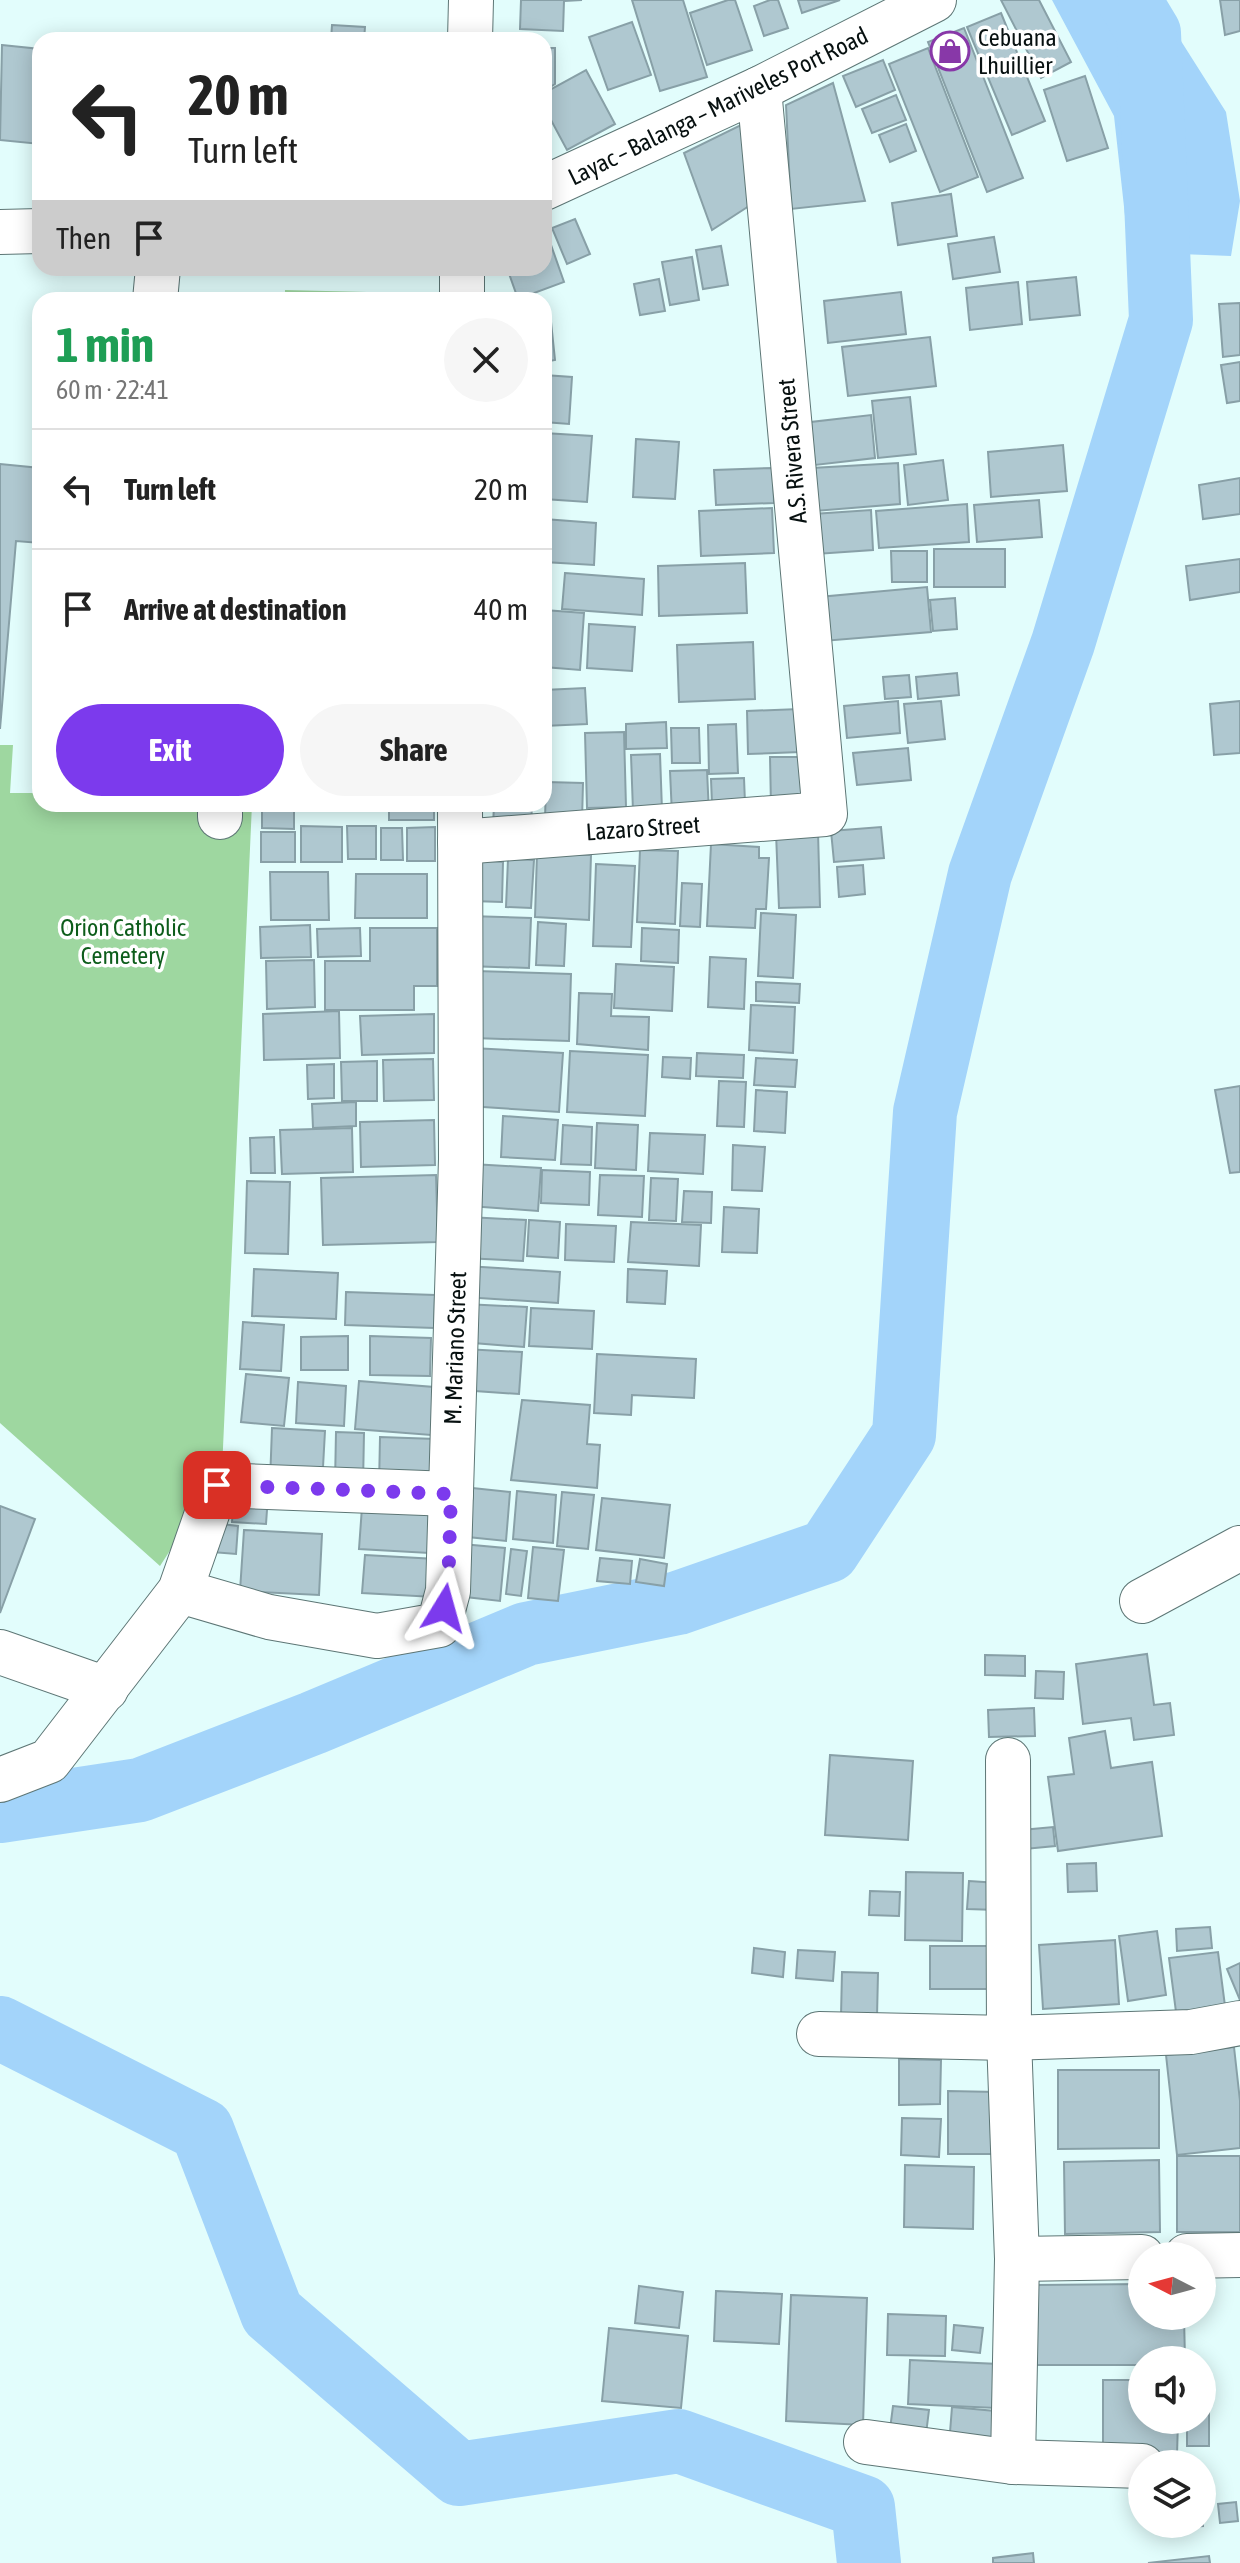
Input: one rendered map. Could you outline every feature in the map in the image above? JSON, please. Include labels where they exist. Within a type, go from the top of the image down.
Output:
[{"type":"street","points":[[470,32],[471,0]]},
{"type":"street","name":"Layac – Balanga – Mariveles Port Road","points":[[552,184],[759,89],[934,0]]},
{"type":"street","name":"A.S. Rivera Street","points":[[759,89],[825,814]]},
{"type":"street","points":[[0,232],[32,231]]},
{"type":"street","name":"Lazaro Street","points":[[460,823],[825,814]]},
{"type":"street","name":"M. Mariano Street","points":[[180,1591],[269,1617],[377,1636],[439,1625],[448,1591],[461,1159],[460,823]]},
{"type":"street","points":[[0,1780],[49,1761],[180,1591],[217,1485],[451,1494]]},
{"type":"street","points":[[1142,1601],[1240,1548]]},
{"type":"street","points":[[0,1652],[106,1689]]},
{"type":"street","points":[[1008,1760],[1009,2038],[1017,2259],[1013,2462]]},
{"type":"street","points":[[819,2034],[1009,2038],[1191,2032],[1240,2023]]},
{"type":"street","points":[[1216,2255],[1240,2255]]},
{"type":"street","points":[[1017,2259],[1128,2257]]},
{"type":"street","points":[[866,2442],[1013,2462],[1128,2466]]},
{"type":"green space","points":[[285,290],[367,292],[285,292]]},
{"type":"green space","name":"Orion Catholic Cemetery","points":[[0,745],[13,745],[10,793],[32,793],[32,812],[252,812],[222,1470],[160,1566],[0,1423]]},
{"type":"water","points":[[1052,0],[1155,0],[1226,112],[1240,201],[1231,256],[1129,252],[1114,116]]},
{"type":"building","points":[[521,0],[582,0],[564,1],[563,31],[520,29]]},
{"type":"building","points":[[632,0],[683,0],[707,77],[660,91]]},
{"type":"building","points":[[735,0],[752,50],[707,65],[690,13]]},
{"type":"building","points":[[778,0],[788,28],[764,36],[754,6]]},
{"type":"building","points":[[798,0],[840,0],[802,13]]},
{"type":"building","points":[[1001,0],[1039,0],[1071,62],[1041,78]]},
{"type":"building","points":[[1220,0],[1240,0],[1240,31],[1225,35]]},
{"type":"building","points":[[1001,13],[1045,121],[1012,135],[967,27]]},
{"type":"building","points":[[632,22],[651,75],[608,90],[589,37]]},
{"type":"building","points":[[332,25],[365,27],[365,32],[332,32]]},
{"type":"building","points":[[964,28],[1023,178],[987,192],[928,42]]},
{"type":"building","points":[[2,45],[32,48],[32,143],[0,140]]},
{"type":"building","points":[[552,48],[555,48],[555,84],[552,86]]},
{"type":"building","points":[[928,48],[978,177],[940,192],[889,64]]},
{"type":"building","points":[[883,60],[895,90],[856,107],[843,76]]},
{"type":"building","points":[[586,70],[615,124],[567,150],[552,122],[552,89]]},
{"type":"building","points":[[1085,76],[1108,148],[1067,161],[1044,90]]},
{"type":"building","points":[[833,83],[865,201],[791,209],[786,105]]},
{"type":"building","points":[[896,95],[906,120],[872,133],[862,109]]},
{"type":"building","points":[[747,122],[752,204],[712,230],[684,153]]},
{"type":"building","points":[[906,124],[916,151],[890,162],[879,135]]},
{"type":"building","points":[[951,194],[957,236],[898,245],[892,203]]},
{"type":"building","points":[[575,219],[590,254],[567,264],[552,228]]},
{"type":"building","points":[[994,237],[1000,272],[953,279],[948,244]]},
{"type":"building","points":[[721,246],[728,285],[703,289],[696,250]]},
{"type":"building","points":[[552,248],[564,282],[537,292],[516,292],[510,276],[552,276]]},
{"type":"building","points":[[692,257],[699,300],[670,305],[662,262]]},
{"type":"building","points":[[1076,277],[1080,315],[1030,320],[1027,282]]},
{"type":"building","points":[[659,279],[665,311],[640,315],[634,284]]},
{"type":"building","points":[[1018,282],[1022,324],[970,330],[966,288]]},
{"type":"building","points":[[901,292],[906,334],[828,343],[824,301]]},
{"type":"building","points":[[1240,303],[1240,355],[1223,357],[1219,304]]},
{"type":"building","points":[[552,332],[555,360],[552,361]]},
{"type":"building","points":[[930,337],[936,386],[848,396],[842,347]]},
{"type":"building","points":[[1240,362],[1240,401],[1227,403],[1221,365]]},
{"type":"building","points":[[552,376],[572,377],[569,424],[552,423]]},
{"type":"building","points":[[910,397],[916,454],[878,458],[872,401]]},
{"type":"building","points":[[871,415],[875,458],[815,465],[811,422]]},
{"type":"building","points":[[552,434],[592,436],[587,502],[552,500]]},
{"type":"building","points":[[636,439],[679,442],[675,499],[633,497]]},
{"type":"building","points":[[1063,445],[1067,491],[991,497],[988,452]]},
{"type":"building","points":[[943,460],[948,500],[908,505],[904,465]]},
{"type":"building","points":[[898,463],[900,504],[815,511],[812,468]]},
{"type":"building","points":[[0,464],[32,467],[32,542],[16,541],[0,729]]},
{"type":"building","points":[[773,468],[774,503],[716,505],[714,470]]},
{"type":"building","points":[[1240,478],[1240,514],[1203,519],[1199,485]]},
{"type":"building","points":[[1039,500],[1042,537],[977,542],[974,505]]},
{"type":"building","points":[[967,504],[969,542],[879,548],[876,511]]},
{"type":"building","points":[[772,508],[774,553],[701,556],[699,511]]},
{"type":"building","points":[[871,510],[873,550],[816,554],[813,514]]},
{"type":"building","points":[[552,520],[596,523],[594,565],[552,562]]},
{"type":"building","points":[[934,549],[1005,549],[1005,587],[934,587]]},
{"type":"building","points":[[891,551],[927,551],[927,582],[892,582]]},
{"type":"building","points":[[1240,559],[1240,592],[1190,600],[1186,566]]},
{"type":"building","points":[[745,563],[747,613],[659,616],[658,566]]},
{"type":"building","points":[[565,573],[644,579],[642,615],[562,609]]},
{"type":"building","points":[[927,587],[931,632],[823,641],[819,597]]},
{"type":"building","points":[[955,598],[957,629],[933,631],[930,600]]},
{"type":"building","points":[[552,611],[584,613],[580,670],[552,668]]},
{"type":"building","points":[[589,624],[635,627],[632,671],[587,668]]},
{"type":"building","points":[[753,642],[755,699],[679,702],[677,645]]},
{"type":"building","points":[[957,673],[959,695],[918,699],[916,677]]},
{"type":"building","points":[[909,675],[911,697],[885,699],[883,677]]},
{"type":"building","points":[[585,688],[587,724],[552,726],[552,690]]},
{"type":"building","points":[[898,701],[900,733],[847,738],[844,706]]},
{"type":"building","points":[[941,701],[945,739],[908,743],[904,704]]},
{"type":"building","points":[[1240,701],[1240,753],[1214,755],[1210,704]]},
{"type":"building","points":[[799,709],[800,752],[748,754],[747,711]]},
{"type":"building","points":[[666,722],[667,748],[626,749],[626,724]]},
{"type":"building","points":[[736,724],[738,773],[709,774],[708,725]]},
{"type":"building","points":[[671,728],[699,728],[700,763],[672,763]]},
{"type":"building","points":[[624,732],[626,807],[587,808],[585,733]]},
{"type":"building","points":[[908,748],[911,780],[857,785],[853,753]]},
{"type":"building","points":[[660,754],[662,810],[633,811],[631,755]]},
{"type":"building","points":[[770,757],[806,757],[808,805],[771,806]]},
{"type":"building","points":[[707,770],[709,814],[672,815],[670,771]]},
{"type":"building","points":[[744,778],[745,803],[712,804],[711,779]]},
{"type":"building","points":[[552,782],[583,783],[582,821],[545,820],[545,812],[552,812]]},
{"type":"building","points":[[262,812],[294,812],[294,829],[262,828]]},
{"type":"building","points":[[389,812],[434,812],[434,820],[389,820]]},
{"type":"building","points":[[494,812],[532,812],[531,828],[493,827]]},
{"type":"building","points":[[301,826],[342,827],[342,862],[301,862]]},
{"type":"building","points":[[347,826],[376,826],[376,859],[348,859]]},
{"type":"building","points":[[435,827],[435,861],[407,861],[407,828]]},
{"type":"building","points":[[881,827],[884,858],[834,862],[831,831]]},
{"type":"building","points":[[381,828],[402,828],[403,860],[381,860]]},
{"type":"building","points":[[818,831],[820,907],[779,908],[776,833]]},
{"type":"building","points":[[261,832],[295,832],[295,862],[261,862]]},
{"type":"building","points":[[711,844],[759,847],[759,858],[769,858],[766,909],[756,909],[755,928],[707,926]]},
{"type":"building","points":[[640,850],[678,851],[675,924],[637,922]]},
{"type":"building","points":[[537,853],[591,855],[589,920],[535,917]]},
{"type":"building","points":[[508,859],[534,860],[531,908],[506,907]]},
{"type":"building","points":[[474,860],[503,862],[502,902],[472,901]]},
{"type":"building","points":[[596,864],[635,866],[631,947],[593,946]]},
{"type":"building","points":[[863,865],[865,894],[839,897],[837,867]]},
{"type":"building","points":[[270,872],[328,872],[329,920],[271,920]]},
{"type":"building","points":[[356,874],[427,874],[427,918],[355,918]]},
{"type":"building","points":[[682,883],[702,884],[700,927],[680,926]]},
{"type":"building","points":[[761,913],[796,915],[793,978],[758,976]]},
{"type":"building","points":[[469,916],[531,918],[529,968],[467,966]]},
{"type":"building","points":[[538,922],[566,924],[564,966],[536,965]]},
{"type":"building","points":[[310,925],[311,957],[261,958],[260,927]]},
{"type":"building","points":[[360,928],[361,956],[318,957],[317,929]]},
{"type":"building","points":[[370,928],[437,928],[437,986],[414,986],[414,1010],[325,1010],[325,961],[370,961]]},
{"type":"building","points":[[642,928],[679,930],[678,963],[641,961]]},
{"type":"building","points":[[710,957],[746,959],[744,1009],[708,1007]]},
{"type":"building","points":[[314,960],[315,1007],[267,1009],[266,961]]},
{"type":"building","points":[[616,964],[674,967],[672,1011],[614,1008]]},
{"type":"building","points":[[475,971],[571,974],[569,1041],[473,1038]]},
{"type":"building","points":[[756,982],[800,984],[799,1003],[756,1001]]},
{"type":"building","points":[[579,993],[612,994],[611,1016],[649,1017],[648,1050],[577,1044]]},
{"type":"building","points":[[751,1005],[795,1007],[793,1053],[749,1050]]},
{"type":"building","points":[[339,1011],[340,1058],[264,1060],[263,1014]]},
{"type":"building","points":[[434,1014],[434,1053],[362,1055],[360,1016]]},
{"type":"building","points":[[472,1048],[563,1053],[559,1112],[468,1106]]},
{"type":"building","points":[[570,1051],[648,1055],[645,1116],[567,1112]]},
{"type":"building","points":[[697,1053],[744,1055],[743,1078],[696,1076]]},
{"type":"building","points":[[663,1057],[691,1058],[690,1079],[662,1077]]},
{"type":"building","points":[[756,1058],[797,1060],[795,1087],[754,1085]]},
{"type":"building","points":[[433,1059],[434,1100],[384,1101],[383,1060]]},
{"type":"building","points":[[377,1061],[377,1101],[342,1101],[341,1062]]},
{"type":"building","points":[[334,1064],[334,1098],[308,1099],[307,1065]]},
{"type":"building","points":[[719,1081],[746,1082],[744,1127],[717,1126]]},
{"type":"building","points":[[1240,1086],[1240,1172],[1230,1173],[1215,1090]]},
{"type":"building","points":[[756,1090],[787,1092],[785,1133],[754,1131]]},
{"type":"building","points":[[356,1102],[356,1126],[313,1128],[312,1104]]},
{"type":"building","points":[[503,1116],[558,1120],[555,1160],[501,1157]]},
{"type":"building","points":[[434,1120],[435,1165],[361,1167],[360,1122]]},
{"type":"building","points":[[597,1123],[638,1125],[636,1170],[595,1168]]},
{"type":"building","points":[[563,1125],[592,1127],[591,1165],[561,1164]]},
{"type":"building","points":[[352,1128],[353,1172],[282,1174],[280,1130]]},
{"type":"building","points":[[650,1133],[705,1135],[703,1174],[648,1171]]},
{"type":"building","points":[[274,1137],[275,1173],[251,1173],[250,1138]]},
{"type":"building","points":[[733,1145],[765,1147],[762,1191],[732,1190]]},
{"type":"building","points":[[472,1164],[541,1168],[538,1211],[470,1206]]},
{"type":"building","points":[[542,1170],[590,1172],[589,1205],[541,1203]]},
{"type":"building","points":[[436,1175],[438,1242],[323,1245],[321,1178]]},
{"type":"building","points":[[600,1175],[644,1176],[642,1217],[598,1215]]},
{"type":"building","points":[[651,1178],[678,1179],[676,1221],[649,1220]]},
{"type":"building","points":[[247,1181],[290,1182],[288,1254],[245,1253]]},
{"type":"building","points":[[684,1191],[712,1192],[711,1223],[682,1222]]},
{"type":"building","points":[[724,1207],[759,1209],[757,1253],[722,1252]]},
{"type":"building","points":[[468,1217],[526,1220],[523,1261],[465,1258]]},
{"type":"building","points":[[529,1220],[560,1222],[558,1258],[527,1256]]},
{"type":"building","points":[[631,1222],[701,1225],[699,1266],[628,1262]]},
{"type":"building","points":[[566,1224],[616,1226],[614,1262],[565,1260]]},
{"type":"building","points":[[466,1266],[560,1272],[558,1303],[464,1297]]},
{"type":"building","points":[[254,1269],[338,1273],[336,1319],[252,1316]]},
{"type":"building","points":[[628,1269],[667,1271],[665,1304],[627,1302]]},
{"type":"building","points":[[346,1292],[435,1295],[434,1328],[345,1325]]},
{"type":"building","points":[[464,1304],[527,1307],[524,1347],[461,1342]]},
{"type":"building","points":[[531,1308],[594,1311],[592,1349],[529,1346]]},
{"type":"building","points":[[243,1322],[284,1325],[281,1371],[240,1369]]},
{"type":"building","points":[[348,1336],[348,1370],[301,1370],[301,1337]]},
{"type":"building","points":[[370,1336],[431,1338],[430,1376],[370,1375]]},
{"type":"building","points":[[464,1349],[522,1352],[519,1394],[461,1390]]},
{"type":"building","points":[[597,1354],[696,1359],[694,1398],[632,1395],[631,1415],[594,1413]]},
{"type":"building","points":[[246,1374],[289,1378],[284,1426],[241,1422]]},
{"type":"building","points":[[359,1381],[434,1387],[431,1435],[355,1429]]},
{"type":"building","points":[[298,1382],[346,1386],[344,1426],[296,1423]]},
{"type":"building","points":[[522,1400],[590,1405],[587,1444],[600,1445],[597,1488],[511,1480]]},
{"type":"building","points":[[272,1428],[325,1431],[322,1485],[270,1482]]},
{"type":"building","points":[[336,1432],[364,1433],[363,1485],[335,1483]]},
{"type":"building","points":[[380,1437],[436,1439],[435,1487],[379,1486]]},
{"type":"building","points":[[463,1487],[510,1492],[506,1541],[458,1536]]},
{"type":"building","points":[[517,1491],[556,1495],[553,1543],[513,1539]]},
{"type":"building","points":[[562,1492],[594,1495],[588,1549],[557,1546]]},
{"type":"building","points":[[234,1494],[268,1496],[266,1524],[232,1522]]},
{"type":"building","points":[[602,1498],[670,1505],[664,1558],[596,1550]]},
{"type":"building","points":[[0,1506],[35,1519],[0,1613]]},
{"type":"building","points":[[362,1507],[431,1510],[429,1553],[359,1549]]},
{"type":"building","points":[[203,1522],[238,1526],[236,1554],[200,1551]]},
{"type":"building","points":[[244,1530],[322,1534],[319,1595],[240,1591]]},
{"type":"building","points":[[462,1544],[505,1548],[500,1601],[457,1596]]},
{"type":"building","points":[[533,1547],[564,1550],[558,1601],[528,1598]]},
{"type":"building","points":[[511,1549],[527,1551],[521,1596],[506,1594]]},
{"type":"building","points":[[365,1555],[436,1559],[434,1597],[362,1593]]},
{"type":"building","points":[[600,1558],[632,1561],[630,1584],[597,1581]]},
{"type":"building","points":[[640,1559],[667,1564],[664,1586],[636,1582]]},
{"type":"building","points":[[1147,1654],[1154,1705],[1170,1703],[1174,1735],[1134,1740],[1131,1718],[1083,1724],[1076,1664]]},
{"type":"building","points":[[985,1655],[1025,1656],[1025,1676],[985,1675]]},
{"type":"building","points":[[1036,1671],[1064,1672],[1063,1699],[1035,1698]]},
{"type":"building","points":[[1034,1708],[1035,1736],[989,1737],[988,1710]]},
{"type":"building","points":[[1105,1731],[1111,1768],[1152,1762],[1162,1836],[1058,1851],[1048,1777],[1074,1774],[1069,1738]]},
{"type":"building","points":[[830,1755],[913,1761],[908,1840],[825,1835]]},
{"type":"building","points":[[1053,1827],[1055,1846],[1025,1849],[1022,1830]]},
{"type":"building","points":[[1096,1863],[1097,1891],[1068,1892],[1067,1864]]},
{"type":"building","points":[[906,1872],[963,1873],[962,1941],[905,1940]]},
{"type":"building","points":[[969,1881],[998,1883],[997,1910],[967,1909]]},
{"type":"building","points":[[870,1891],[900,1892],[899,1916],[869,1915]]},
{"type":"building","points":[[1210,1927],[1212,1948],[1177,1951],[1176,1929]]},
{"type":"building","points":[[1157,1931],[1166,1995],[1128,2001],[1119,1936]]},
{"type":"building","points":[[1115,1940],[1119,2004],[1043,2009],[1039,1945]]},
{"type":"building","points":[[930,1946],[1002,1946],[1002,1989],[930,1989]]},
{"type":"building","points":[[754,1948],[785,1952],[783,1977],[752,1973]]},
{"type":"building","points":[[798,1950],[835,1952],[833,1981],[796,1978]]},
{"type":"building","points":[[1218,1952],[1225,2006],[1176,2012],[1169,1958]]},
{"type":"building","points":[[1240,1963],[1240,2000],[1227,1969]]},
{"type":"building","points":[[842,1972],[878,1973],[877,2017],[841,2016]]},
{"type":"building","points":[[1234,2047],[1240,2101],[1240,2148],[1177,2155],[1166,2055]]},
{"type":"building","points":[[899,2059],[941,2060],[940,2104],[899,2105]]},
{"type":"building","points":[[1058,2070],[1159,2070],[1159,2148],[1058,2149]]},
{"type":"building","points":[[948,2091],[997,2092],[996,2154],[948,2154]]},
{"type":"building","points":[[902,2118],[941,2119],[939,2157],[901,2155]]},
{"type":"building","points":[[1177,2156],[1240,2156],[1240,2232],[1177,2232]]},
{"type":"building","points":[[1159,2160],[1160,2232],[1065,2234],[1064,2162]]},
{"type":"building","points":[[905,2165],[974,2167],[973,2229],[904,2227]]},
{"type":"building","points":[[1128,2284],[1128,2330],[1184,2330],[1185,2346],[1128,2346],[1128,2365],[1037,2365],[1037,2285]]},
{"type":"building","points":[[639,2286],[683,2292],[679,2328],[635,2323]]},
{"type":"building","points":[[716,2291],[782,2294],[779,2344],[714,2341]]},
{"type":"building","points":[[791,2295],[867,2298],[863,2425],[786,2421]]},
{"type":"building","points":[[888,2314],[946,2316],[945,2356],[887,2355]]},
{"type":"building","points":[[954,2325],[983,2328],[980,2353],[952,2350]]},
{"type":"building","points":[[609,2328],[688,2336],[681,2408],[602,2401]]},
{"type":"building","points":[[910,2360],[999,2364],[996,2408],[908,2404]]},
{"type":"building","points":[[1103,2380],[1128,2380],[1128,2434],[1178,2434],[1177,2450],[1128,2450],[1128,2454],[1103,2454]]},
{"type":"building","points":[[893,2406],[929,2410],[925,2442],[889,2437]]},
{"type":"building","points":[[952,2407],[1006,2412],[1003,2449],[949,2445]]},
{"type":"building","points":[[1187,2434],[1209,2434],[1209,2446],[1187,2446]]},
{"type":"building","points":[[1236,2502],[1238,2521],[1220,2523],[1218,2504]]},
{"type":"building","points":[[1033,2553],[1034,2563],[993,2563],[993,2558]]},
{"type":"building","points":[[1209,2556],[1210,2563],[1148,2563]]},
{"type":"waterway","points":[[0,1811],[140,1790],[313,1723],[526,1634],[678,1603],[828,1551],[904,1435],[925,1112],[980,874],[1063,643],[1161,320],[1149,33],[1129,0]]},
{"type":"waterway","points":[[0,2028],[202,2130],[272,2313],[459,2474],[679,2441],[863,2507],[869,2563]]},
{"type":"place","name":"Cebuana Lhuillier","points":[[950,51]]},
{"type":"route","points":[[217,1485],[451,1494],[448,1591],[444,1608]]}]
